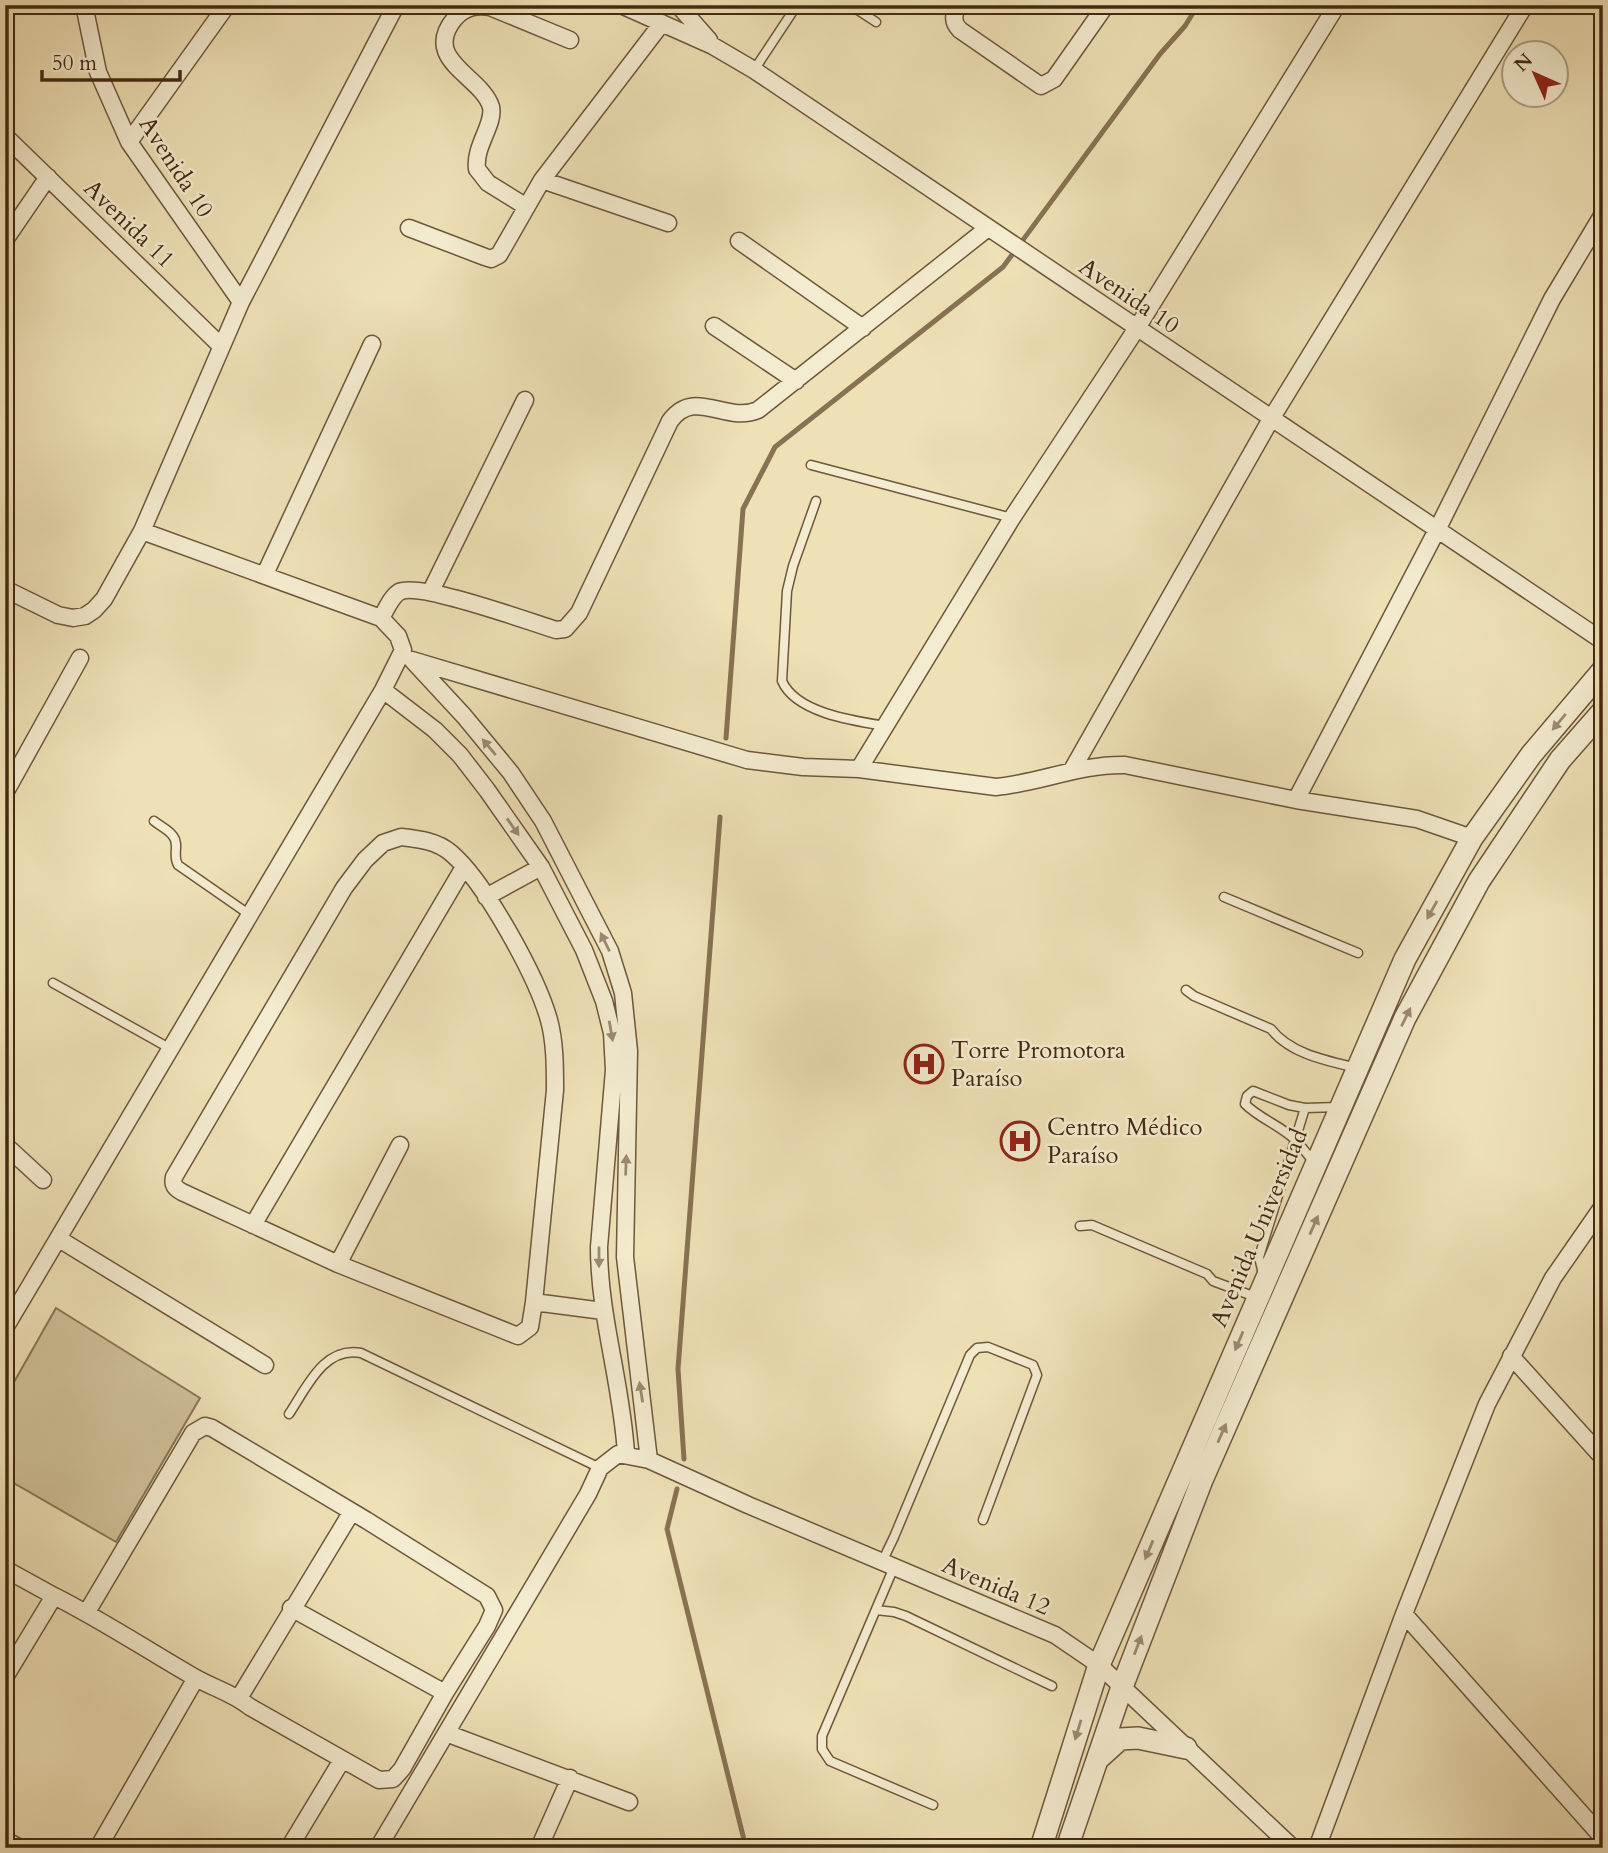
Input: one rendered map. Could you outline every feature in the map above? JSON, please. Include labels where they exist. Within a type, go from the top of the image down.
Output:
[{"type":"street","name":"Avenida 10","points":[[84,5],[99,72],[130,142],[241,302]]},
{"type":"street","points":[[130,142],[227,5]]},
{"type":"street","points":[[5,589],[58,615],[73,618],[85,616],[104,599],[142,531],[241,302],[396,5]]},
{"type":"street","points":[[678,5],[713,46]]},
{"type":"street","points":[[959,5],[954,18],[960,30],[1041,86],[1054,79],[1106,5]]},
{"type":"street","points":[[859,769],[1012,518],[1137,328],[1337,5]]},
{"type":"street","points":[[1072,770],[1271,419],[1525,5]]},
{"type":"street","points":[[525,206],[488,183],[477,169],[478,148],[492,117],[490,105],[452,61],[446,51],[446,35],[461,12],[481,6],[490,7],[570,40]]},
{"type":"street","name":"Avenida 10","points":[[631,7],[713,46],[754,70],[1603,641]]},
{"type":"street","points":[[409,228],[485,257],[495,258],[542,180],[662,23]]},
{"type":"street","name":"Avenida 11","points":[[5,136],[221,346]]},
{"type":"street","points":[[5,240],[48,177]]},
{"type":"street","points":[[542,180],[668,223]]},
{"type":"street","points":[[1296,800],[1438,528],[1552,299],[1603,214]]},
{"type":"street","points":[[381,618],[400,592],[408,590],[430,592],[556,630],[565,629],[579,613],[676,413],[693,405],[740,415],[758,410],[988,228]]},
{"type":"street","points":[[739,241],[863,328]]},
{"type":"street","points":[[715,326],[796,381]]},
{"type":"street","points":[[265,574],[372,344]]},
{"type":"street","points":[[430,592],[525,400]]},
{"type":"street","points":[[142,531],[381,618],[398,636],[408,655],[512,773],[543,821],[610,951],[623,993],[629,1051],[625,1257],[649,1460]]},
{"type":"street","points":[[408,655],[747,760],[803,768],[859,769],[996,787],[1101,765],[1125,765],[1296,800],[1417,819],[1472,838]]},
{"type":"street","points":[[5,1328],[383,690],[408,655]]},
{"type":"street","points":[[5,793],[80,658]]},
{"type":"street","name":"Avenida Universidad","points":[[1041,1848],[1099,1665],[1405,959],[1472,838],[1531,755],[1603,670]]},
{"type":"street","points":[[379,1848],[581,1506],[600,1468],[618,1454],[626,1454],[622,1406],[603,1311],[599,1276],[599,1247],[614,1070],[612,1033],[604,1000],[584,950],[541,867],[487,790],[460,755],[435,730],[383,690]]},
{"type":"street","name":"Avenida Universidad","points":[[1067,1848],[1122,1687],[1202,1480],[1405,1018],[1479,881],[1560,760],[1600,719]]},
{"type":"street","points":[[401,837],[435,843],[464,867],[486,897],[540,993],[550,1022],[554,1056],[555,1090],[534,1302],[530,1327],[518,1336],[338,1264],[253,1225],[175,1188],[174,1177],[344,888],[365,860],[383,843],[401,837]]},
{"type":"street","points":[[253,1225],[464,867]]},
{"type":"street","points":[[486,897],[541,867]]},
{"type":"street","points":[[5,1145],[43,1180]]},
{"type":"street","points":[[338,1264],[400,1145]]},
{"type":"street","points":[[1317,1848],[1404,1614],[1487,1404],[1553,1278],[1603,1206]]},
{"type":"street","points":[[59,1239],[265,1365]]},
{"type":"street","points":[[534,1302],[603,1311]]},
{"type":"street","points":[[1511,1356],[1603,1458]]},
{"type":"street","points":[[5,1569],[87,1612],[196,1678],[239,1698],[250,1707],[379,1780],[393,1779],[402,1769],[494,1611],[487,1596],[366,1520],[205,1426],[193,1433],[87,1612]]},
{"type":"street","name":"Avenida 12","points":[[626,1454],[649,1460],[1055,1635],[1099,1665],[1293,1848]]},
{"type":"street","points":[[239,1698],[291,1608],[351,1513]]},
{"type":"street","points":[[5,1677],[54,1596]]},
{"type":"street","points":[[291,1608],[444,1693]]},
{"type":"street","points":[[1404,1614],[1603,1838]]},
{"type":"street","points":[[103,1846],[196,1678]]},
{"type":"street","points":[[446,1733],[629,1802]]},
{"type":"street","points":[[1097,1759],[1121,1739],[1138,1738],[1186,1748]]},
{"type":"street","points":[[289,1848],[342,1760]]},
{"type":"street","points":[[539,1848],[570,1778]]},
{"type":"street","points":[[5,1840],[20,1848]]},
{"type":"lane","points":[[754,70],[797,5]]},
{"type":"lane","points":[[850,5],[876,22]]},
{"type":"lane","points":[[811,465],[1012,518]]},
{"type":"lane","points":[[816,501],[793,566],[787,592],[782,681],[786,692],[809,708],[886,726]]},
{"type":"lane","points":[[154,821],[176,839],[174,859],[178,865],[250,915]]},
{"type":"lane","points":[[1224,897],[1358,953]]},
{"type":"lane","points":[[53,983],[171,1049]]},
{"type":"lane","points":[[1186,990],[1194,996],[1271,1029],[1279,1039],[1292,1047],[1327,1061],[1357,1068]]},
{"type":"lane","points":[[1315,1163],[1294,1138],[1252,1111],[1245,1104],[1247,1096],[1253,1091],[1289,1105],[1306,1108],[1339,1107]]},
{"type":"lane","points":[[1080,1226],[1092,1225],[1207,1274],[1213,1281],[1262,1289],[1259,1257],[1294,1138],[1306,1108]]},
{"type":"lane","points":[[933,1805],[830,1761],[822,1749],[822,1736],[876,1610],[894,1537],[970,1355],[977,1348],[988,1347],[1033,1365],[1037,1375],[983,1520]]},
{"type":"lane","points":[[289,1414],[323,1365],[347,1350],[373,1359],[600,1468]]},
{"type":"lane","points":[[876,1610],[906,1616],[1052,1686]]},
{"type":"shaded area","points":[[56,1308],[200,1398],[116,1542],[5,1478],[5,1398]]},
{"type":"waterway","points":[[726,738],[743,509],[775,447],[1003,267],[1160,54],[1185,26],[1198,5]]},
{"type":"waterway","points":[[684,1459],[678,1369],[720,817]]},
{"type":"waterway","points":[[677,1489],[667,1529],[746,1848]]},
{"type":"place","name":"Torre Promotora Paraíso","points":[[924,1064]]},
{"type":"place","name":"Centro Médico Paraíso","points":[[1020,1141]]}]
